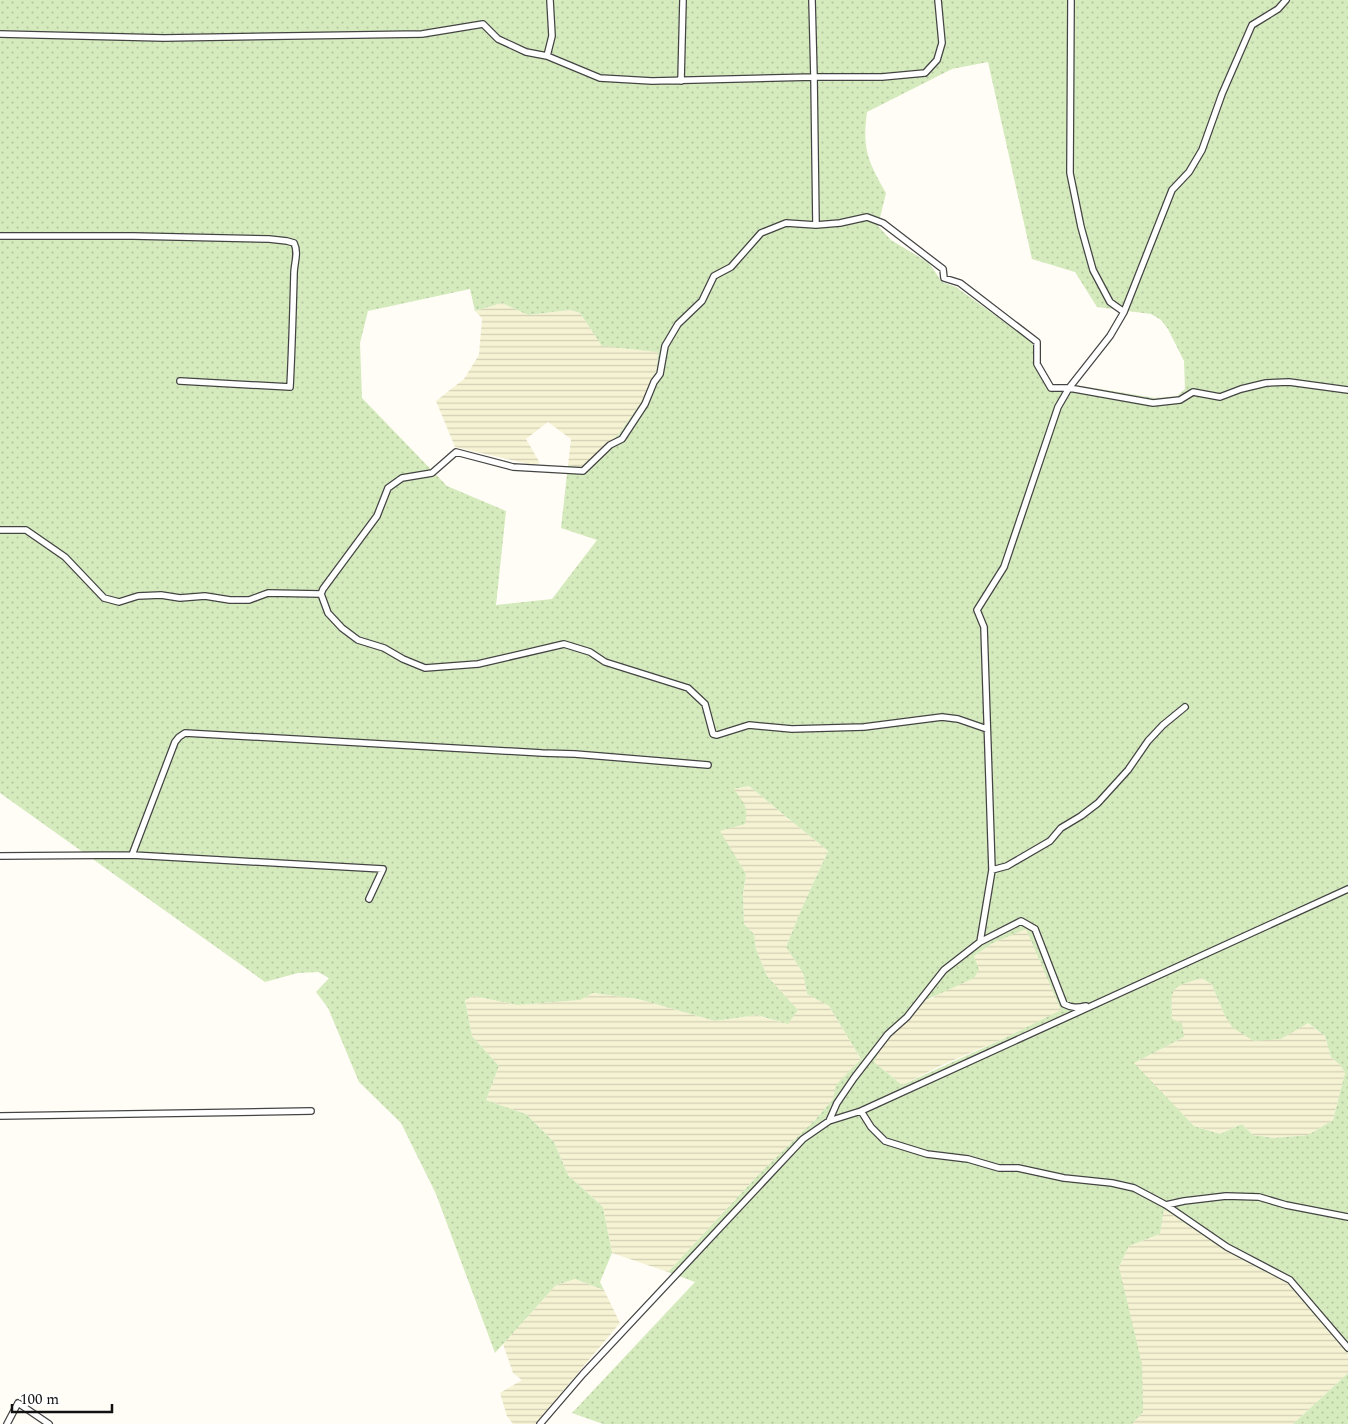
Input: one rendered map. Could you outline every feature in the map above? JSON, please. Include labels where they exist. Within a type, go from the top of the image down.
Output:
[{"type":"street","points":[[547,56],[552,36],[550,0]]},
{"type":"street","points":[[681,81],[683,0]]},
{"type":"street","points":[[812,0],[816,225]]},
{"type":"street","points":[[0,34],[164,38],[422,34],[483,24],[498,39],[526,52],[547,56],[600,78],[652,82],[882,77],[924,73],[937,60],[942,43],[938,0]]},
{"type":"street","points":[[1072,0],[1070,173],[1081,227],[1093,270],[1110,302],[1124,312]]},
{"type":"street","points":[[980,942],[992,870],[992,820],[984,627],[978,610],[1004,567],[1058,406],[1069,388],[1110,336],[1124,312],[1172,190],[1189,172],[1202,150],[1247,35],[1256,22],[1278,9],[1286,0]]},
{"type":"street","points":[[987,729],[958,719],[942,717],[864,727],[792,729],[749,725],[717,735],[714,734],[705,704],[688,688],[605,662],[590,652],[564,644],[478,664],[425,668],[404,660],[384,648],[358,640],[342,628],[328,613],[322,594],[323,589],[377,516],[388,488],[402,478],[432,473],[456,452],[513,467],[583,471],[610,445],[622,440],[646,404],[654,382],[660,374],[665,346],[678,324],[702,301],[714,276],[731,267],[761,233],[786,223],[840,224],[867,217],[883,223],[943,269],[944,278],[960,283],[1037,342],[1037,364],[1051,388],[1069,388],[1153,403],[1180,400],[1193,392],[1220,397],[1241,388],[1266,383],[1290,382],[1348,390]]},
{"type":"street","points":[[0,236],[133,236],[270,240],[294,243],[297,249],[294,273],[290,387],[180,381]]},
{"type":"street","points":[[0,530],[26,530],[66,557],[104,598],[119,602],[138,596],[161,595],[180,598],[206,596],[230,600],[250,600],[268,593],[322,594]]},
{"type":"street","points":[[992,870],[1007,866],[1050,841],[1061,828],[1081,816],[1098,802],[1128,770],[1148,741],[1163,725],[1185,707]]},
{"type":"street","points":[[132,855],[175,742],[185,734],[575,754],[708,766]]},
{"type":"street","points":[[0,856],[132,855],[384,869],[368,899]]},
{"type":"street","points":[[540,1424],[583,1374],[803,1139],[829,1121],[861,1111],[1348,890]]},
{"type":"street","points":[[829,1121],[837,1104],[854,1078],[888,1034],[907,1016],[944,970],[980,942],[1021,921],[1035,929],[1064,1004],[1079,1008],[1107,999]]},
{"type":"street","points":[[0,1116],[310,1111]]},
{"type":"street","points":[[861,1111],[871,1127],[884,1141],[927,1154],[968,1159],[998,1168],[1018,1168],[1064,1178],[1112,1183],[1134,1188],[1166,1205],[1227,1247],[1290,1280],[1348,1348]]},
{"type":"street","points":[[1166,1205],[1226,1196],[1259,1197],[1286,1205],[1348,1218]]},
{"type":"street","points":[[7,1424],[18,1403],[49,1424]]},
{"type":"shaded area","points":[[502,303],[528,315],[570,310],[580,313],[602,345],[658,351],[657,369],[640,404],[618,435],[581,468],[568,465],[571,439],[548,422],[526,439],[540,463],[533,465],[455,447],[436,401],[464,379],[479,355],[482,318],[475,311]]},
{"type":"shaded area","points":[[749,786],[828,851],[786,947],[803,973],[807,994],[829,1006],[861,1059],[837,1085],[833,1099],[816,1119],[762,1171],[668,1272],[612,1253],[603,1207],[568,1175],[554,1142],[526,1114],[486,1100],[499,1066],[472,1036],[465,1000],[474,996],[517,1005],[579,1000],[593,993],[638,999],[715,1021],[757,1015],[780,1022],[798,1010],[767,976],[756,949],[754,934],[744,924],[743,894],[746,874],[719,831],[734,789]]},
{"type":"shaded area","points":[[1026,928],[1062,1010],[902,1085],[874,1062],[888,1035],[912,1015],[926,1000],[933,998],[974,956],[993,943]]},
{"type":"shaded area","points":[[1202,978],[1212,985],[1225,1016],[1281,1039],[1307,1023],[1325,1036],[1331,1057],[1340,1065],[1345,1073],[1333,1120],[1308,1135],[1273,1138],[1253,1135],[1242,1124],[1220,1134],[1194,1126],[1133,1063],[1184,1037],[1172,1019],[1171,993],[1177,985]]},
{"type":"shaded area","points":[[1164,1209],[1224,1250],[1287,1283],[1348,1354],[1348,1373],[1293,1424],[1132,1424],[1143,1412],[1119,1267],[1129,1246],[1160,1234]]},
{"type":"shaded area","points":[[575,1279],[604,1290],[620,1323],[535,1424],[513,1424],[507,1416],[500,1393],[522,1380],[513,1373],[503,1344],[556,1285]]},
{"type":"green space","points":[[0,0],[1348,0],[1348,1354],[1287,1283],[1224,1250],[1164,1209],[1160,1234],[1129,1246],[1119,1267],[1142,1364],[1143,1412],[1132,1424],[603,1424],[572,1413],[695,1282],[668,1272],[762,1171],[816,1119],[833,1099],[836,1085],[861,1059],[829,1006],[807,994],[803,973],[786,947],[828,851],[749,786],[734,789],[745,805],[745,824],[720,831],[746,874],[743,894],[744,924],[754,934],[756,949],[767,976],[798,1010],[788,1024],[757,1015],[715,1021],[638,999],[593,993],[580,1000],[517,1005],[474,996],[465,1000],[472,1036],[499,1066],[486,1100],[526,1114],[554,1142],[568,1175],[603,1207],[612,1253],[600,1282],[604,1290],[575,1279],[556,1285],[495,1353],[436,1194],[401,1123],[359,1082],[328,1008],[316,992],[329,978],[318,972],[298,973],[265,982],[0,793]],"holes":[[[988,62],[1032,259],[1075,272],[1097,307],[1151,314],[1161,320],[1168,329],[1184,361],[1185,389],[1177,396],[1155,398],[1082,386],[1052,390],[1033,343],[956,287],[942,282],[929,263],[891,240],[878,226],[886,193],[868,154],[865,136],[867,112],[952,69]],[[470,289],[475,311],[502,303],[528,315],[570,310],[580,313],[602,346],[658,352],[657,369],[640,404],[618,435],[581,467],[568,465],[561,528],[597,540],[552,599],[496,605],[506,511],[447,486],[362,398],[360,343],[368,311]],[[1026,929],[1061,1010],[902,1085],[874,1062],[888,1035],[912,1015],[926,1000],[974,978],[979,970],[974,956],[993,943]],[[1202,978],[1212,985],[1225,1016],[1233,1028],[1254,1041],[1281,1039],[1308,1023],[1325,1036],[1331,1057],[1340,1065],[1345,1073],[1333,1120],[1308,1135],[1273,1138],[1253,1135],[1242,1124],[1220,1134],[1194,1126],[1134,1063],[1184,1037],[1182,1023],[1172,1019],[1173,994],[1178,987]]]},
{"type":"green space","points":[[1348,1373],[1348,1424],[1293,1424]]}]
